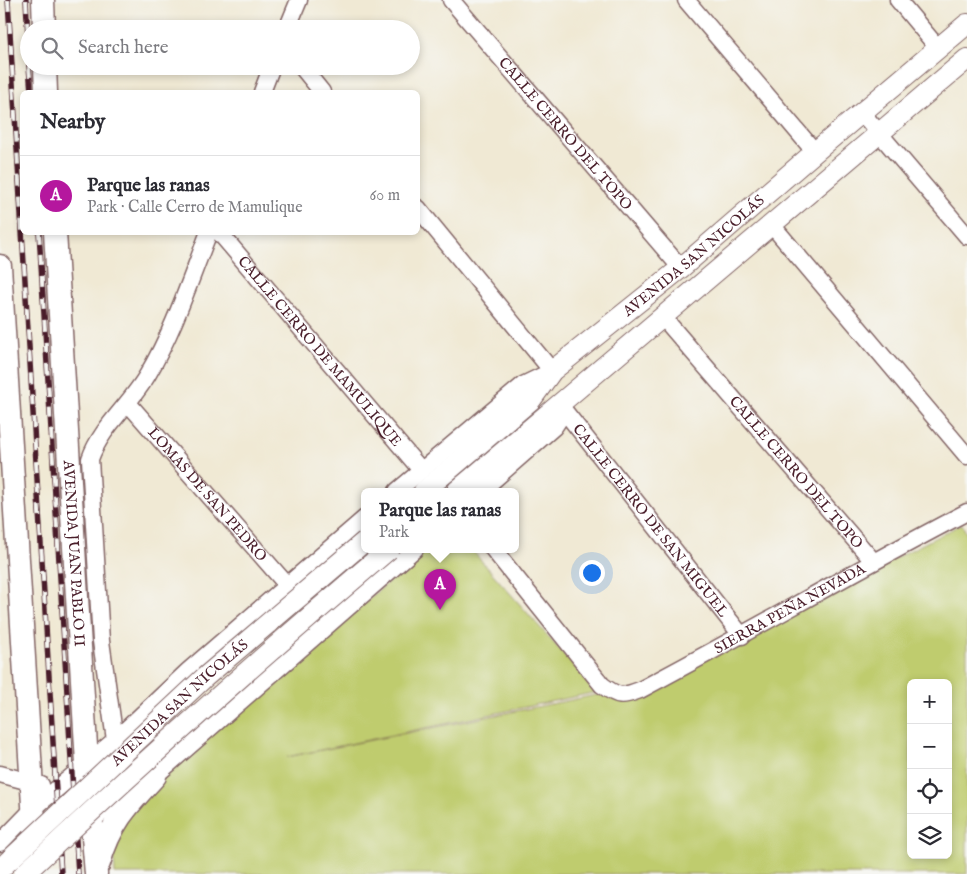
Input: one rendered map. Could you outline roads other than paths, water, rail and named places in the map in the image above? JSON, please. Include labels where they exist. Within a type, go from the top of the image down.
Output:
[{"type":"main road","points":[[43,0],[44,20]]},
{"type":"main road","points":[[45,75],[46,90]]},
{"type":"main road","name":"AVENIDA JUAN PABLO II","points":[[55,235],[87,763],[96,874]]},
{"type":"main road","points":[[0,266],[21,634],[33,782],[37,874]]},
{"type":"main road","points":[[96,874],[110,831],[147,782]]},
{"type":"street","points":[[291,20],[300,0]]},
{"type":"street","name":"CALLE CERRO DEL TOPO","points":[[451,0],[681,268]]},
{"type":"street","points":[[686,0],[814,152]]},
{"type":"street","points":[[898,0],[938,48]]},
{"type":"street","name":"AVENIDA SAN NICOLÁS","points":[[428,488],[532,400],[552,371],[681,268],[814,152],[862,114],[967,24]]},
{"type":"street","name":"AVENIDA SAN NICOLÁS","points":[[461,488],[967,59]]},
{"type":"street","points":[[263,90],[269,75]]},
{"type":"street","points":[[308,75],[320,90]]},
{"type":"street","points":[[862,114],[967,236]]},
{"type":"street","points":[[400,488],[523,385],[552,371],[420,210]]},
{"type":"street","points":[[771,224],[967,456]]},
{"type":"street","points":[[147,782],[120,756],[115,740],[102,641],[90,459],[100,437],[147,376],[165,341],[208,235]]},
{"type":"street","name":"CALLE CERRO DE MAMULIQUE","points":[[222,235],[421,470]]},
{"type":"street","name":"CALLE CERRO DEL TOPO","points":[[662,316],[873,561]]},
{"type":"street","name":"LOMAS DE SAN PEDRO","points":[[128,403],[287,585]]},
{"type":"street","points":[[484,488],[554,427],[560,418],[559,404]]},
{"type":"street","name":"CALLE CERRO DE SAN MIGUEL","points":[[559,404],[742,636]]},
{"type":"street","name":"SIERRA PEÑA NEVADA","points":[[496,553],[593,675],[611,692],[619,696],[640,690],[742,636],[873,561],[967,512]]},
{"type":"street","points":[[0,843],[34,808],[115,740],[188,671],[361,521]]},
{"type":"street","name":"AVENIDA SAN NICOLÁS","points":[[0,869],[205,677],[361,544]]},
{"type":"street","name":"AVENIDA SAN NICOLÁS","points":[[24,874],[272,649],[384,553]]},
{"type":"street","points":[[37,874],[92,820],[147,782],[410,553]]},
{"type":"street","points":[[0,774],[56,790],[92,820]]},
{"type":"railway","points":[[8,0],[20,198]]},
{"type":"railway","points":[[26,0],[27,20]]},
{"type":"railway","points":[[30,75],[31,90]]},
{"type":"railway","points":[[22,235],[61,874]]},
{"type":"railway","points":[[39,235],[78,874]]},
{"type":"place","name":"Parque las ranas","points":[[440,610]]}]
